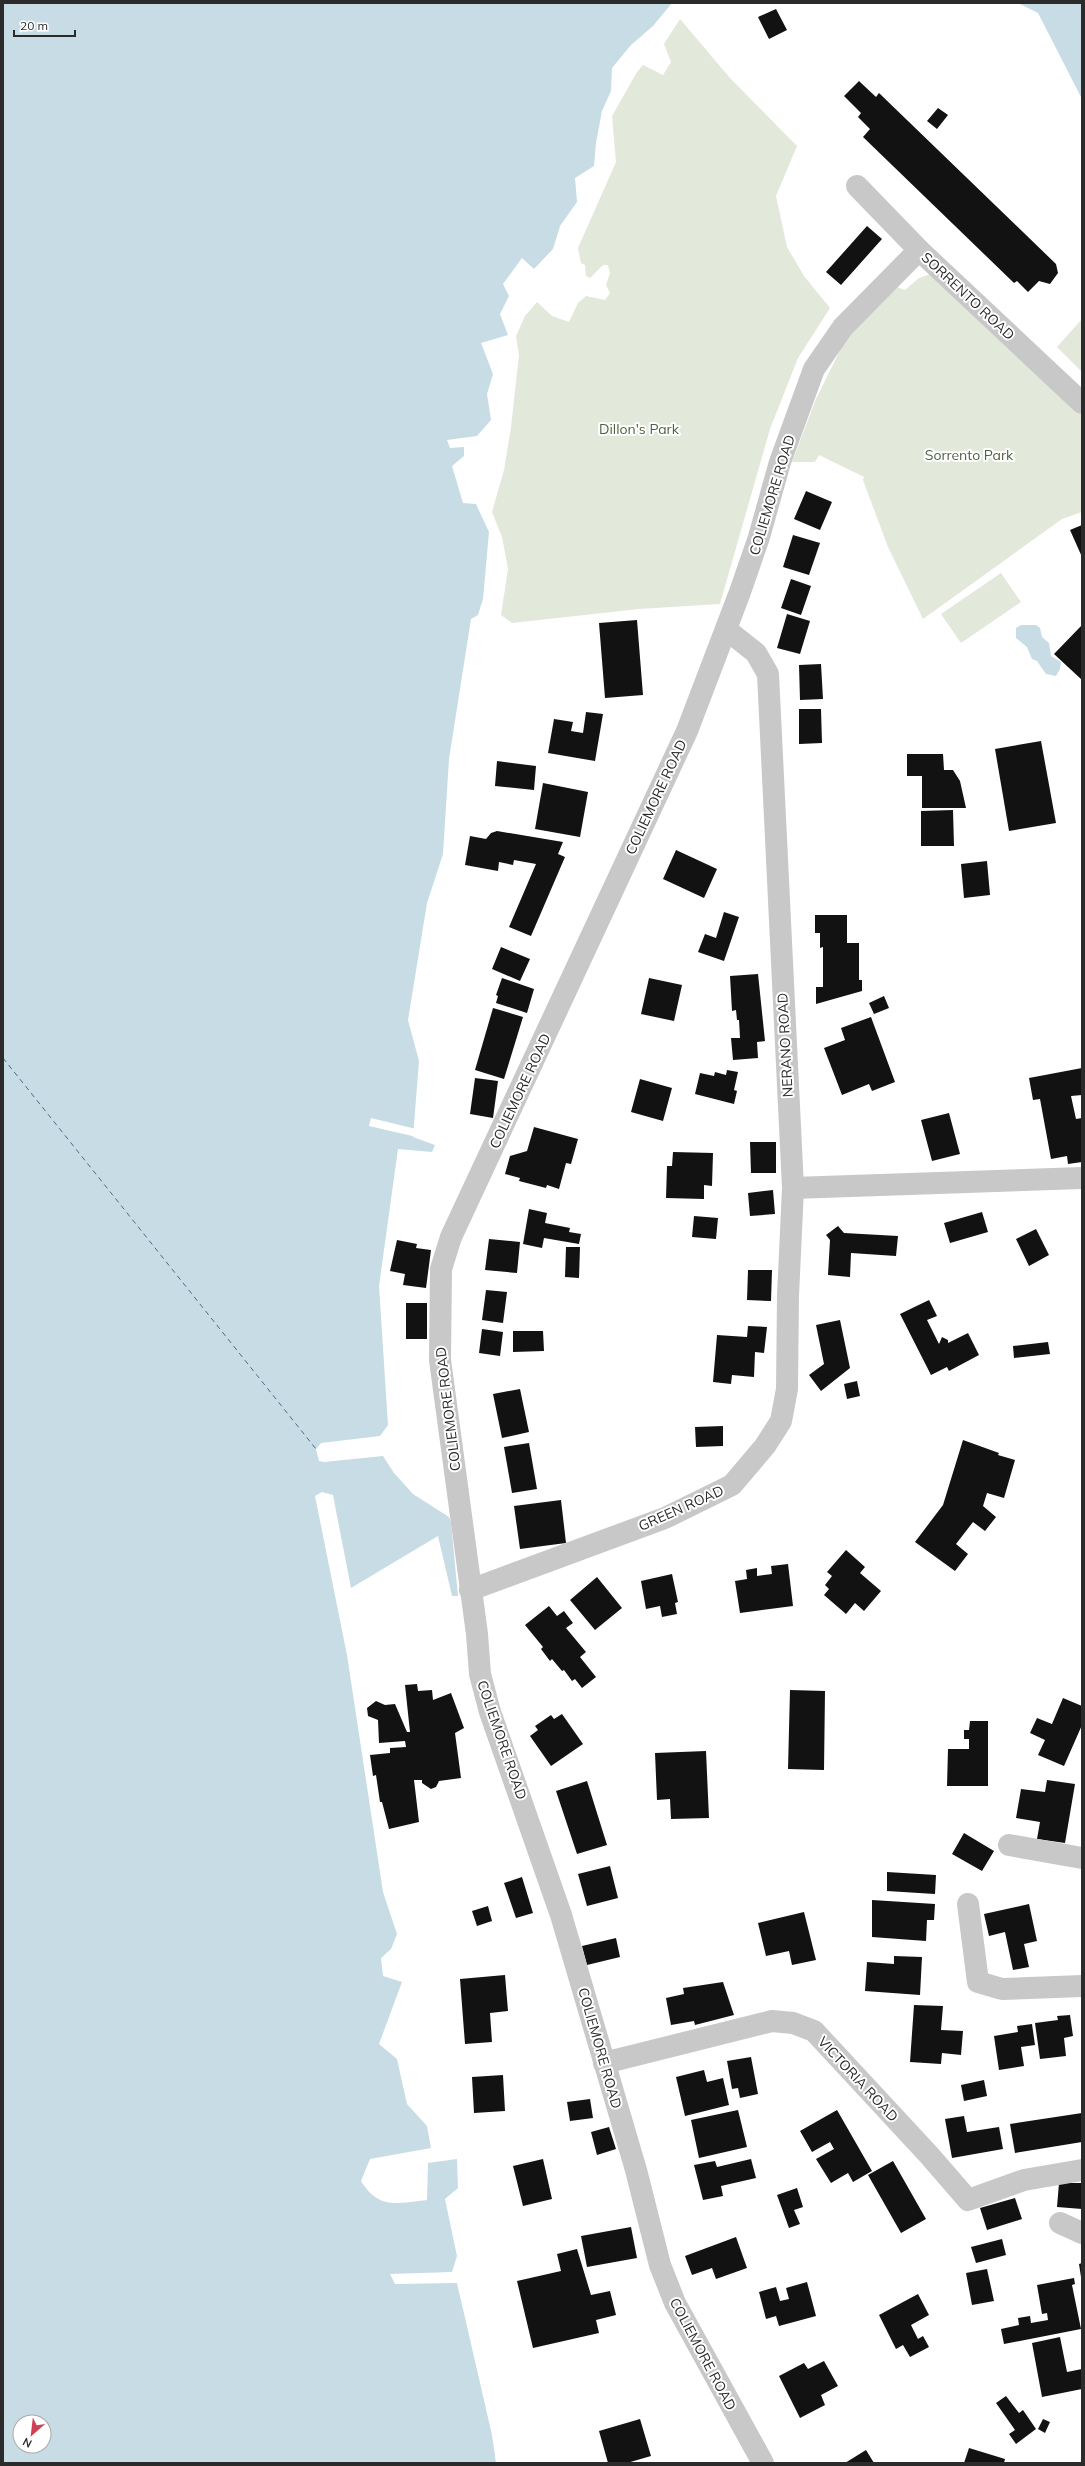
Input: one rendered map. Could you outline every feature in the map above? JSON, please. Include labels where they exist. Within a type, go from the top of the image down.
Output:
[{"type":"street","name":"SORRENTO ROAD","points":[[857,186],[919,250],[1082,403]]},
{"type":"street","name":"COLIEMORE ROAD","points":[[762,2463],[675,2303],[660,2265],[636,2170],[562,1915],[490,1712],[480,1674],[440,1360],[441,1269],[454,1230],[687,732],[727,630],[759,537],[780,462],[814,369],[843,327],[919,250]]},
{"type":"street","name":"NERANO ROAD","points":[[727,630],[756,654],[768,674],[793,1188]]},
{"type":"street","points":[[793,1188],[1082,1178]]},
{"type":"street","name":"GREEN ROAD","points":[[470,1590],[671,1515],[732,1485],[764,1446],[781,1420],[787,1389],[788,1296],[793,1188]]},
{"type":"street","points":[[1009,1845],[1082,1858]]},
{"type":"street","points":[[968,1904],[978,1982],[1002,1989],[1082,1986]]},
{"type":"street","name":"VICTORIA ROAD","points":[[604,2063],[772,2021],[793,2023],[814,2031],[968,2200],[1024,2180],[1082,2170]]},
{"type":"street","points":[[1060,2223],[1082,2233]]},
{"type":"green space","name":"Dillon's Park","points":[[680,19],[730,78],[797,146],[776,196],[787,247],[804,276],[830,308],[798,358],[770,429],[720,604],[639,609],[512,623],[501,615],[508,569],[502,537],[492,512],[504,470],[511,427],[519,355],[516,336],[525,316],[537,302],[552,316],[569,322],[578,303],[586,296],[605,300],[610,293],[606,285],[610,273],[608,265],[603,265],[590,278],[586,276],[585,265],[581,263],[578,248],[616,162],[612,116],[637,72],[643,65],[663,75],[671,62],[664,44]]},
{"type":"green space","name":"Sorrento Park","points":[[934,273],[1082,414],[1082,512],[1062,519],[923,619],[888,547],[863,480],[864,477],[819,455],[815,462],[792,462],[816,399],[850,330],[894,286],[905,290],[919,278]]},
{"type":"green space","points":[[1082,319],[1082,372],[1057,347]]},
{"type":"green space","points":[[1001,573],[1021,602],[961,643],[941,614]]},
{"type":"water","points":[[3,3],[672,3],[653,26],[631,45],[612,68],[611,91],[602,111],[596,143],[594,166],[575,178],[577,202],[560,226],[553,249],[534,269],[522,258],[503,284],[509,296],[500,314],[508,335],[481,343],[493,374],[487,394],[491,420],[477,436],[447,440],[450,448],[464,447],[464,456],[452,466],[463,503],[476,504],[489,532],[483,599],[478,615],[471,619],[449,759],[443,854],[427,903],[408,1020],[419,1061],[413,1137],[435,1145],[432,1152],[398,1149],[379,1286],[388,1425],[380,1436],[321,1443],[316,1449],[319,1461],[324,1462],[383,1456],[394,1473],[413,1494],[449,1517],[451,1522],[458,1596],[452,1596],[438,1536],[351,1588],[333,1495],[322,1492],[315,1496],[347,1655],[383,1892],[397,1934],[391,1949],[381,1958],[383,1976],[402,1982],[379,2044],[397,2059],[407,2104],[427,2126],[431,2148],[370,2159],[361,2181],[375,2197],[382,2201],[398,2203],[427,2200],[428,2163],[457,2159],[458,2188],[445,2199],[457,2256],[452,2272],[390,2274],[395,2284],[457,2283],[492,2435],[496,2463],[3,2463]]},
{"type":"water","points":[[1018,3],[1082,3],[1082,99],[1038,13]]},
{"type":"water","points":[[1021,625],[1036,625],[1040,628],[1042,637],[1049,643],[1051,656],[1061,662],[1060,669],[1056,676],[1046,674],[1037,661],[1032,659],[1027,647],[1016,638],[1016,628]]},
{"type":"pier","points":[[371,1118],[416,1129],[415,1136],[421,1138],[369,1126]]},
{"type":"building","points":[[776,9],[787,30],[769,39],[758,17]]},
{"type":"building","points":[[859,81],[876,97],[879,93],[1056,264],[1058,273],[1050,284],[1039,281],[1028,292],[1017,281],[1014,283],[863,137],[870,129],[858,117],[861,113],[844,96]]},
{"type":"building","points":[[938,108],[948,115],[937,129],[927,121]]},
{"type":"building","points":[[867,226],[882,239],[841,285],[826,272]]},
{"type":"building","points":[[806,491],[832,502],[820,530],[794,519]]},
{"type":"building","points":[[1082,525],[1082,557],[1070,530]]},
{"type":"building","points":[[793,535],[820,543],[809,575],[783,567]]},
{"type":"building","points":[[791,579],[811,586],[801,615],[781,608]]},
{"type":"building","points":[[787,614],[810,621],[800,654],[777,648]]},
{"type":"building","points":[[637,620],[643,695],[605,698],[599,623]]},
{"type":"building","points":[[1082,625],[1082,680],[1054,654]]},
{"type":"building","points":[[821,664],[823,699],[800,700],[799,665]]},
{"type":"building","points":[[799,709],[821,709],[822,743],[799,744]]},
{"type":"building","points":[[586,712],[603,714],[595,761],[548,753],[554,719],[573,722],[571,731],[583,733]]},
{"type":"building","points":[[1041,741],[1056,823],[1009,831],[995,749]]},
{"type":"building","points":[[907,754],[943,754],[944,770],[953,770],[960,781],[966,808],[922,808],[922,776],[907,776]]},
{"type":"building","points":[[497,761],[536,766],[534,790],[495,786]]},
{"type":"building","points":[[543,783],[588,792],[580,837],[535,829]]},
{"type":"building","points":[[953,810],[954,846],[921,846],[921,811]]},
{"type":"building","points":[[497,831],[563,842],[558,854],[565,857],[531,936],[509,927],[536,864],[514,860],[513,865],[499,862],[498,871],[465,865],[470,836],[486,839],[491,833]]},
{"type":"building","points":[[676,850],[717,869],[704,898],[663,879]]},
{"type":"building","points":[[987,861],[990,895],[964,898],[961,864]]},
{"type":"building","points":[[724,912],[739,917],[724,961],[698,952],[705,934],[716,938]]},
{"type":"building","points":[[815,915],[847,915],[847,943],[859,943],[859,980],[862,980],[862,991],[816,1004],[816,987],[823,987],[823,947],[820,948],[820,933],[815,933]]},
{"type":"building","points":[[501,947],[530,959],[520,981],[492,969]]},
{"type":"building","points":[[758,974],[765,1041],[757,1042],[758,1058],[733,1060],[731,1038],[740,1038],[739,1020],[737,1020],[736,1010],[732,1011],[730,976]]},
{"type":"building","points":[[502,978],[534,989],[527,1013],[496,1003],[498,996],[496,995]]},
{"type":"building","points":[[649,978],[682,985],[674,1021],[641,1014]]},
{"type":"building","points":[[884,996],[889,1008],[874,1014],[869,1003]]},
{"type":"building","points":[[493,1008],[523,1017],[504,1079],[475,1070]]},
{"type":"building","points":[[871,1017],[895,1082],[872,1091],[869,1084],[842,1095],[824,1048],[845,1040],[841,1028]]},
{"type":"building","points":[[1082,1068],[1082,1095],[1071,1096],[1076,1119],[1082,1118],[1082,1162],[1068,1164],[1067,1156],[1051,1159],[1040,1099],[1033,1100],[1029,1078]]},
{"type":"building","points":[[727,1070],[738,1072],[734,1090],[737,1091],[734,1104],[695,1094],[700,1073],[714,1076],[715,1072],[726,1075]]},
{"type":"building","points":[[475,1078],[498,1081],[493,1118],[470,1114]]},
{"type":"building","points":[[640,1079],[672,1088],[663,1121],[631,1112]]},
{"type":"building","points":[[949,1113],[960,1154],[932,1161],[921,1120]]},
{"type":"building","points":[[534,1127],[578,1139],[571,1164],[566,1163],[559,1189],[547,1185],[546,1188],[519,1181],[520,1178],[505,1174],[510,1156],[527,1151]]},
{"type":"building","points":[[750,1142],[776,1142],[776,1173],[751,1173]]},
{"type":"building","points":[[673,1152],[713,1153],[712,1186],[704,1185],[704,1199],[666,1198],[667,1166],[672,1166]]},
{"type":"building","points":[[773,1190],[775,1214],[750,1216],[748,1193]]},
{"type":"building","points":[[529,1209],[547,1213],[545,1223],[570,1228],[569,1232],[581,1234],[579,1244],[544,1238],[542,1248],[523,1244]]},
{"type":"building","points":[[982,1212],[988,1232],[950,1243],[944,1223]]},
{"type":"building","points":[[694,1216],[718,1218],[716,1239],[692,1237]]},
{"type":"building","points":[[838,1226],[844,1233],[898,1236],[896,1256],[851,1253],[850,1277],[828,1275],[830,1240],[826,1235]]},
{"type":"building","points":[[1036,1229],[1049,1255],[1029,1266],[1016,1239]]},
{"type":"building","points":[[489,1239],[520,1242],[517,1273],[485,1270]]},
{"type":"building","points":[[397,1240],[417,1244],[416,1248],[431,1250],[426,1288],[403,1285],[405,1274],[390,1271]]},
{"type":"building","points":[[566,1247],[580,1247],[579,1278],[565,1277]]},
{"type":"building","points":[[748,1270],[772,1270],[771,1301],[747,1300]]},
{"type":"building","points":[[486,1290],[507,1292],[503,1323],[482,1320]]},
{"type":"building","points":[[929,1300],[937,1316],[927,1320],[939,1344],[942,1337],[948,1340],[948,1343],[968,1333],[979,1355],[949,1371],[947,1367],[931,1375],[900,1314]]},
{"type":"building","points":[[406,1303],[427,1303],[427,1339],[406,1339]]},
{"type":"building","points":[[840,1320],[850,1368],[821,1391],[809,1375],[824,1364],[816,1325]]},
{"type":"building","points":[[748,1326],[767,1327],[764,1353],[755,1352],[754,1377],[732,1375],[731,1384],[713,1382],[717,1335],[747,1337]]},
{"type":"building","points":[[482,1329],[503,1332],[500,1356],[479,1353]]},
{"type":"building","points":[[513,1331],[543,1331],[544,1351],[513,1352]]},
{"type":"building","points":[[1048,1342],[1050,1354],[1014,1358],[1013,1346]]},
{"type":"building","points":[[857,1381],[860,1396],[847,1399],[844,1384]]},
{"type":"building","points":[[520,1389],[529,1432],[502,1438],[493,1394]]},
{"type":"building","points":[[723,1426],[723,1446],[696,1447],[695,1427]]},
{"type":"building","points":[[963,1440],[999,1453],[998,1455],[1015,1460],[1004,1498],[987,1493],[983,1506],[996,1517],[985,1531],[973,1522],[956,1544],[968,1554],[955,1571],[915,1542],[943,1505]]},
{"type":"building","points":[[529,1443],[537,1489],[512,1493],[504,1447]]},
{"type":"building","points":[[561,1500],[566,1543],[520,1549],[514,1506]]},
{"type":"building","points":[[846,1550],[865,1567],[860,1573],[881,1591],[864,1611],[855,1603],[846,1614],[824,1595],[829,1589],[825,1585],[832,1576],[827,1572]]},
{"type":"building","points":[[788,1564],[793,1606],[740,1613],[735,1581],[747,1579],[746,1570],[757,1568],[757,1576],[772,1574],[771,1566]]},
{"type":"building","points":[[672,1574],[678,1602],[675,1603],[677,1614],[662,1617],[660,1606],[646,1609],[641,1581]]},
{"type":"building","points":[[597,1577],[622,1608],[595,1630],[570,1600]]},
{"type":"building","points":[[549,1606],[557,1616],[564,1611],[573,1623],[566,1628],[586,1652],[580,1657],[596,1677],[582,1688],[575,1679],[572,1681],[564,1670],[562,1671],[552,1659],[550,1661],[541,1649],[543,1647],[525,1625]]},
{"type":"building","points":[[417,1684],[418,1691],[432,1690],[433,1700],[451,1693],[464,1728],[455,1733],[461,1778],[439,1781],[436,1787],[431,1789],[422,1783],[422,1780],[414,1780],[419,1822],[389,1829],[382,1802],[380,1802],[376,1775],[373,1776],[370,1755],[390,1753],[390,1748],[406,1747],[405,1741],[379,1743],[378,1720],[368,1716],[367,1708],[376,1701],[385,1705],[395,1704],[407,1732],[410,1732],[405,1685]]},
{"type":"building","points":[[790,1690],[825,1691],[824,1770],[788,1769]]},
{"type":"building","points":[[1063,1698],[1082,1706],[1082,1725],[1064,1766],[1038,1755],[1045,1740],[1030,1733],[1037,1718],[1052,1724]]},
{"type":"building","points":[[562,1714],[583,1744],[551,1766],[530,1736],[538,1730],[535,1726],[551,1715],[554,1719]]},
{"type":"building","points":[[970,1721],[988,1721],[988,1786],[947,1786],[948,1749],[969,1749],[969,1739],[964,1739],[964,1730],[969,1730]]},
{"type":"building","points":[[706,1751],[709,1818],[671,1819],[670,1799],[657,1800],[655,1753]]},
{"type":"building","points":[[1047,1780],[1075,1784],[1065,1843],[1037,1839],[1040,1822],[1016,1818],[1021,1789],[1045,1792]]},
{"type":"building","points":[[587,1781],[607,1845],[577,1854],[556,1791]]},
{"type":"building","points":[[964,1833],[994,1851],[982,1871],[952,1854]]},
{"type":"building","points":[[610,1866],[618,1898],[587,1906],[578,1874]]},
{"type":"building","points":[[887,1872],[936,1875],[935,1894],[887,1891]]},
{"type":"building","points":[[522,1877],[533,1913],[516,1918],[504,1883]]},
{"type":"building","points":[[872,1900],[935,1904],[934,1920],[927,1920],[926,1941],[872,1937]]},
{"type":"building","points":[[1029,1904],[1037,1941],[1024,1944],[1029,1967],[1013,1970],[1005,1932],[989,1936],[984,1914]]},
{"type":"building","points":[[488,1906],[492,1921],[477,1926],[472,1911]]},
{"type":"building","points":[[804,1912],[816,1960],[792,1965],[789,1951],[766,1956],[758,1923]]},
{"type":"building","points":[[616,1938],[620,1957],[587,1965],[582,1946]]},
{"type":"building","points":[[894,1956],[922,1957],[920,1995],[865,1991],[867,1962],[894,1964]]},
{"type":"building","points":[[505,1975],[508,2011],[490,2013],[492,2042],[465,2044],[460,1979]]},
{"type":"building","points":[[723,1982],[734,2015],[695,2025],[694,2021],[671,2025],[666,1998],[684,1994],[683,1988]]},
{"type":"building","points":[[914,2005],[943,2006],[941,2030],[963,2031],[961,2055],[942,2053],[941,2064],[910,2062]]},
{"type":"building","points":[[1070,2015],[1073,2036],[1064,2038],[1066,2056],[1040,2059],[1035,2023],[1058,2020],[1057,2016]]},
{"type":"building","points":[[1032,2024],[1035,2045],[1021,2047],[1024,2066],[999,2070],[994,2036],[1018,2032],[1017,2026]]},
{"type":"building","points":[[751,2057],[758,2094],[740,2098],[738,2088],[732,2089],[727,2061]]},
{"type":"building","points":[[704,2070],[707,2082],[723,2078],[729,2105],[685,2116],[676,2077]]},
{"type":"building","points":[[503,2075],[505,2111],[474,2113],[472,2077]]},
{"type":"building","points":[[984,2080],[987,2096],[964,2101],[961,2085]]},
{"type":"building","points":[[590,2099],[593,2118],[570,2121],[567,2102]]},
{"type":"building","points":[[738,2110],[747,2147],[699,2158],[691,2120]]},
{"type":"building","points":[[837,2110],[872,2171],[853,2182],[848,2173],[831,2183],[816,2159],[834,2149],[830,2142],[812,2152],[800,2131]]},
{"type":"building","points":[[1082,2113],[1082,2142],[1015,2153],[1010,2124]]},
{"type":"building","points":[[964,2116],[967,2132],[999,2127],[1003,2149],[952,2158],[945,2119]]},
{"type":"building","points":[[609,2127],[616,2149],[597,2155],[591,2132]]},
{"type":"building","points":[[543,2159],[552,2199],[523,2206],[513,2166]]},
{"type":"building","points":[[751,2159],[756,2178],[721,2186],[723,2196],[703,2200],[694,2165],[715,2161],[717,2167]]},
{"type":"building","points":[[893,2161],[926,2219],[901,2233],[868,2175]]},
{"type":"building","points":[[1059,2183],[1082,2183],[1082,2209],[1057,2207]]},
{"type":"building","points":[[797,2188],[803,2207],[794,2210],[800,2224],[789,2228],[777,2195]]},
{"type":"building","points":[[1015,2198],[1022,2219],[987,2230],[980,2208]]},
{"type":"building","points":[[631,2227],[637,2258],[587,2267],[581,2236]]},
{"type":"building","points":[[736,2237],[747,2268],[716,2279],[712,2268],[692,2275],[685,2256]]},
{"type":"building","points":[[1002,2239],[1006,2255],[976,2263],[971,2247]]},
{"type":"building","points":[[577,2249],[591,2295],[610,2291],[616,2315],[596,2320],[599,2333],[533,2348],[517,2281],[561,2271],[557,2254]]},
{"type":"building","points":[[1082,2263],[1082,2277],[1081,2277],[1079,2264]]},
{"type":"building","points":[[987,2269],[994,2301],[972,2305],[966,2273]]},
{"type":"building","points":[[1074,2278],[1075,2284],[1072,2285],[1081,2329],[1004,2344],[1001,2329],[1019,2325],[1018,2318],[1030,2316],[1031,2323],[1048,2320],[1047,2313],[1042,2314],[1037,2285]]},
{"type":"building","points":[[807,2282],[816,2316],[779,2326],[776,2316],[766,2319],[759,2292],[776,2287],[780,2301],[789,2299],[786,2288]]},
{"type":"building","points":[[918,2294],[929,2315],[911,2325],[918,2339],[923,2336],[929,2347],[910,2357],[903,2345],[896,2349],[879,2315]]},
{"type":"building","points":[[1060,2337],[1067,2372],[1082,2369],[1082,2389],[1042,2397],[1032,2343]]},
{"type":"building","points":[[824,2361],[838,2386],[821,2395],[825,2405],[800,2418],[779,2376],[804,2363],[808,2369]]},
{"type":"building","points":[[1006,2396],[1019,2413],[1023,2410],[1036,2429],[1016,2444],[1009,2434],[1015,2430],[996,2403]]},
{"type":"building","points":[[640,2419],[651,2456],[627,2463],[608,2463],[599,2431]]},
{"type":"building","points":[[1043,2419],[1050,2422],[1045,2433],[1038,2429]]},
{"type":"building","points":[[969,2448],[1005,2459],[1004,2463],[964,2463]]},
{"type":"building","points":[[866,2450],[874,2463],[845,2463]]},
{"type":"ferry route","points":[[3,1058],[316,1449]]}]
